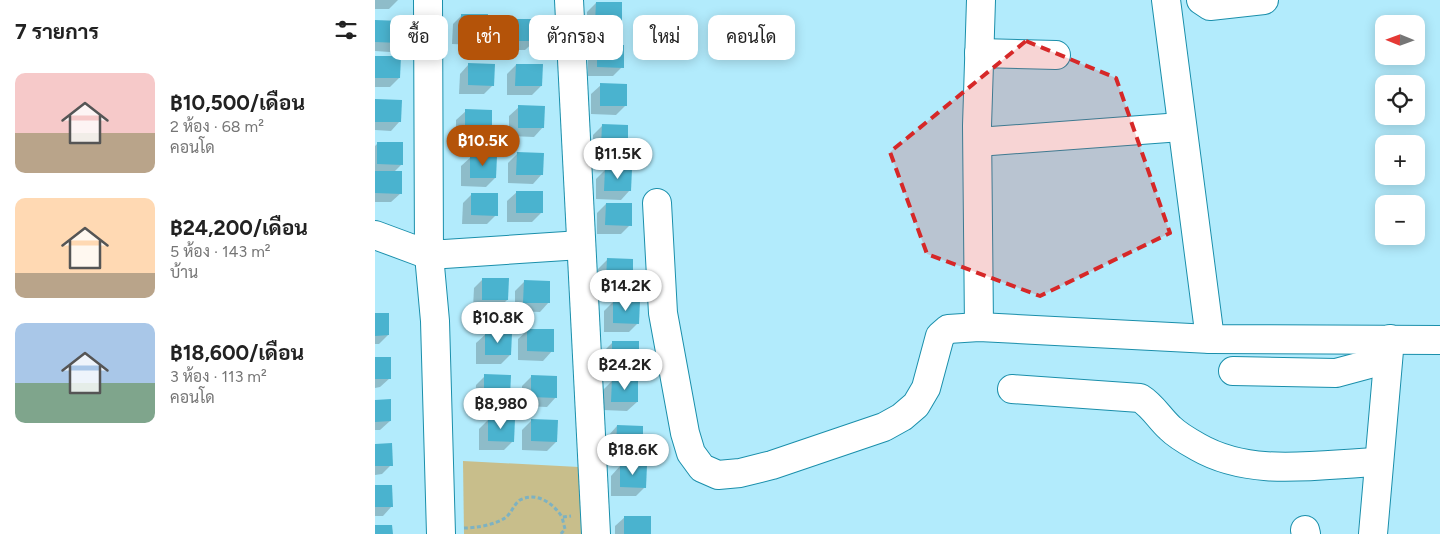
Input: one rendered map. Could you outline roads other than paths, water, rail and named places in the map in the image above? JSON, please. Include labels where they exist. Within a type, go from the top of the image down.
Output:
[{"type":"street","points":[[428,0],[429,255],[435,321],[441,530]]},
{"type":"street","points":[[569,0],[595,525]]},
{"type":"street","points":[[979,327],[978,142],[981,0]]},
{"type":"street","points":[[1166,0],[1210,339]]},
{"type":"street","points":[[1201,0],[1209,6],[1264,0]]},
{"type":"street","points":[[979,52],[1056,55]]},
{"type":"street","points":[[978,142],[1181,127]]},
{"type":"street","points":[[657,204],[663,313],[685,433],[691,453],[702,468],[718,475],[772,465],[890,424],[916,405],[921,397],[926,388],[940,336],[948,329],[979,327],[1389,349],[1440,340]]},
{"type":"street","points":[[375,235],[429,255],[581,244]]},
{"type":"street","points":[[1233,372],[1336,373],[1389,349]]},
{"type":"street","points":[[1373,534],[1389,349]]},
{"type":"street","points":[[1012,389],[1140,398],[1150,404],[1171,430],[1197,447],[1237,463],[1258,467],[1379,462]]}]
